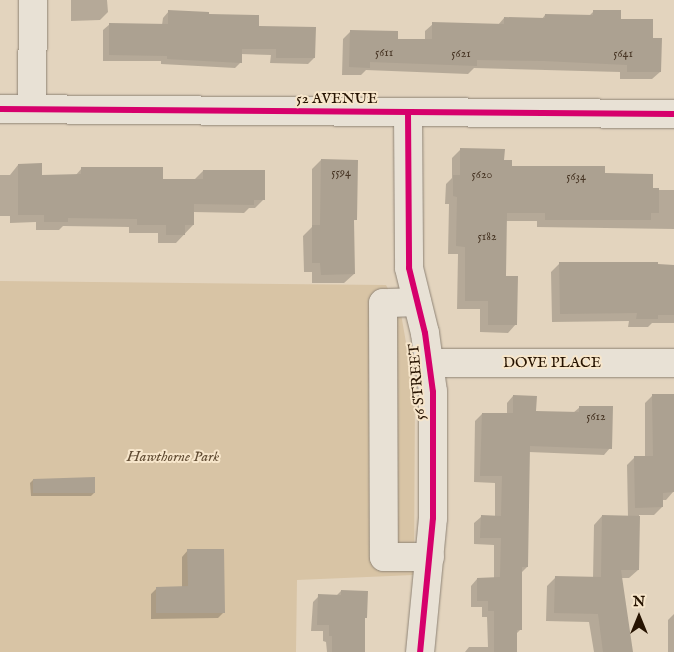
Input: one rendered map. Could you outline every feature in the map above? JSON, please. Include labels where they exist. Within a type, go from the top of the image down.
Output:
[{"type":"street","points":[[32,109],[33,0]]},
{"type":"street","name":"52 AVENUE","points":[[0,109],[674,114]]},
{"type":"street","name":"56 STREET","points":[[408,112],[409,268],[430,363],[434,402],[433,518],[420,652]]},
{"type":"street","points":[[417,302],[383,303],[384,557],[430,557]]},
{"type":"street","name":"DOVE PLACE","points":[[430,363],[674,363]]},
{"type":"green space","name":"Hawthorne Park","points":[[0,281],[386,285],[401,314],[415,394],[414,575],[297,580],[296,652],[0,652]]},
{"type":"building","points":[[168,10],[209,12],[209,14],[259,15],[259,26],[316,27],[315,58],[276,58],[276,49],[242,49],[242,63],[167,59],[167,56],[109,55],[109,23],[168,24]]},
{"type":"building","points":[[593,10],[621,10],[621,19],[653,19],[653,38],[662,38],[661,72],[627,72],[627,65],[544,61],[477,60],[477,66],[370,62],[370,68],[349,67],[350,30],[398,31],[398,39],[432,39],[432,22],[504,24],[504,17],[545,18],[545,14],[593,15]]},
{"type":"building","points":[[460,148],[505,149],[504,160],[512,160],[512,166],[605,166],[605,173],[653,174],[653,188],[659,188],[659,213],[651,213],[651,220],[545,220],[545,213],[507,213],[506,276],[518,276],[517,325],[488,325],[488,301],[465,301],[465,247],[456,246],[457,197],[453,196],[453,175],[460,175]]},
{"type":"building","points":[[321,159],[358,160],[357,220],[354,220],[355,274],[321,275],[320,263],[312,263],[312,225],[320,225]]},
{"type":"building","points":[[42,163],[42,175],[81,174],[81,167],[163,167],[163,179],[203,179],[203,170],[265,170],[265,200],[254,200],[254,205],[194,204],[194,225],[185,225],[185,235],[166,235],[166,225],[137,225],[137,219],[68,218],[68,222],[44,222],[44,215],[18,215],[18,164]]},
{"type":"building","points":[[559,262],[658,262],[658,264],[674,265],[674,315],[658,315],[658,319],[636,319],[637,313],[560,314]]},
{"type":"building","points":[[652,394],[674,394],[674,492],[663,493],[663,507],[635,508],[634,456],[653,456]]},
{"type":"building","points":[[513,395],[537,396],[536,411],[579,412],[579,406],[613,406],[612,449],[530,446],[528,567],[522,567],[522,630],[517,630],[517,652],[494,652],[494,611],[488,611],[488,601],[477,601],[477,578],[500,577],[501,538],[480,538],[481,515],[501,516],[502,476],[480,476],[482,413],[513,413]]},
{"type":"building","points":[[95,477],[95,493],[33,493],[33,479]]},
{"type":"building","points":[[602,515],[640,516],[639,570],[621,570],[633,652],[603,652],[598,614],[554,613],[555,576],[601,577]]},
{"type":"building","points":[[187,549],[224,549],[225,613],[156,613],[156,587],[188,586]]},
{"type":"building","points":[[341,590],[368,591],[367,618],[365,618],[365,652],[332,652],[332,636],[329,636],[329,625],[317,625],[318,594],[341,595]]},
{"type":"cycle path","points":[[0,109],[674,114]]},
{"type":"cycle path","points":[[408,112],[409,268],[425,333],[433,392],[433,518],[420,652]]}]
